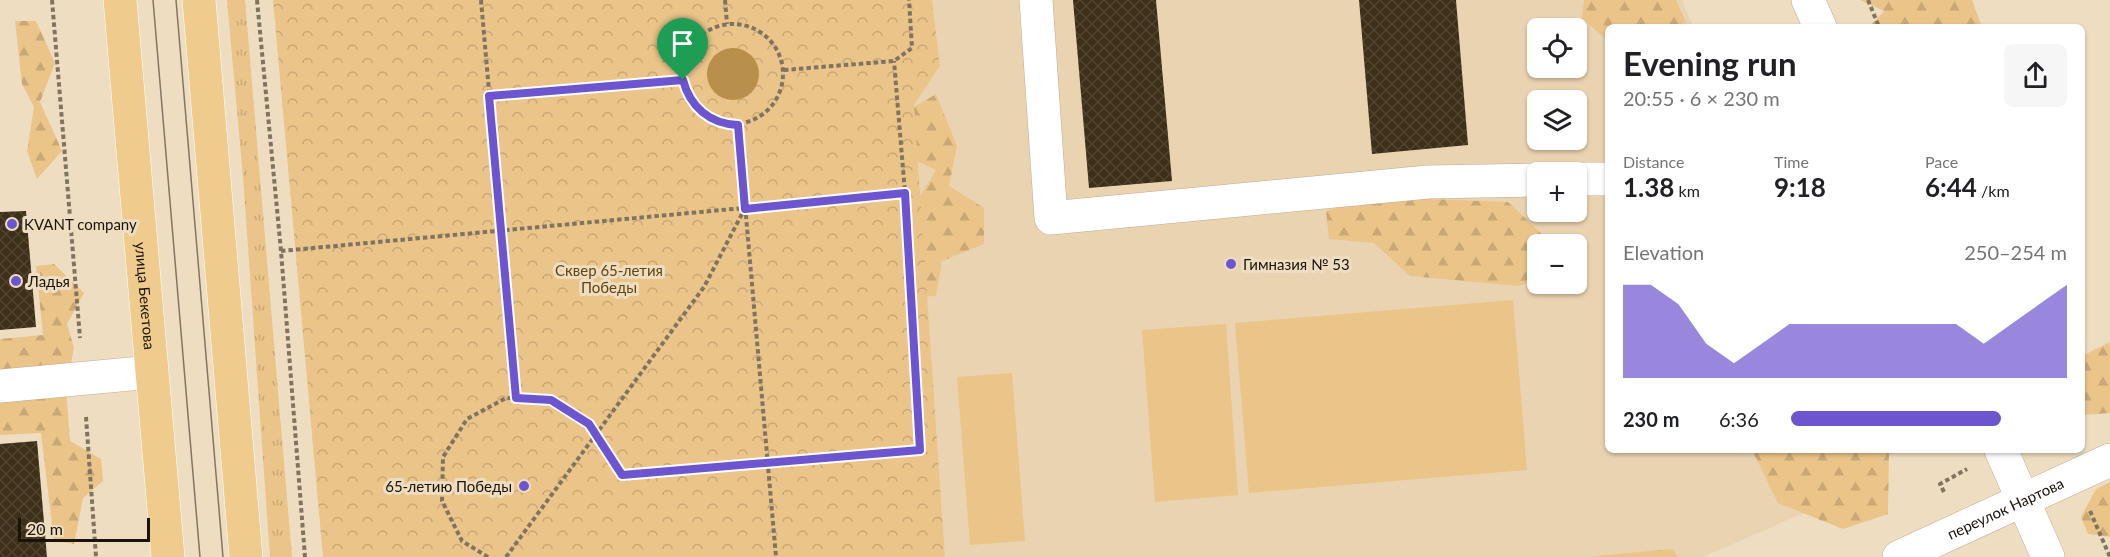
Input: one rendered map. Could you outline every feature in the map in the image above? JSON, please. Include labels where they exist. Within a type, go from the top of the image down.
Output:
[{"type":"main road","name":"улица Бекетова","points":[[120,0],[168,557]]},
{"type":"main road","points":[[199,0],[246,557]]},
{"type":"street","points":[[1036,0],[1051,218],[1428,182],[1527,180]]},
{"type":"street","points":[[1808,0],[1819,24]]},
{"type":"street","points":[[1587,179],[1605,179]]},
{"type":"street","points":[[0,386],[152,372]]},
{"type":"street","points":[[2002,453],[2048,557]]},
{"type":"street","name":"переулок Нартова","points":[[1899,557],[2110,460]]},
{"type":"path","points":[[52,0],[96,557]]},
{"type":"path","points":[[257,0],[281,251],[305,557]]},
{"type":"path","points":[[481,0],[516,398]]},
{"type":"path","points":[[725,0],[727,24]]},
{"type":"path","points":[[784,70],[894,61],[912,48],[909,0]]},
{"type":"path","points":[[1868,0],[1878,24]]},
{"type":"path","points":[[727,24],[741,24],[766,35],[781,56],[784,70],[783,82],[773,106],[752,122],[738,125],[725,124],[702,114],[686,93],[683,80],[683,66],[694,42],[715,27],[727,24]]},
{"type":"path","points":[[488,557],[462,541],[442,501],[443,456],[467,419],[506,398],[551,400],[589,424],[622,475],[920,450],[905,193],[894,61]]},
{"type":"path","points":[[489,96],[683,80]]},
{"type":"path","points":[[738,125],[776,557]]},
{"type":"path","points":[[281,251],[905,193]]},
{"type":"path","points":[[506,557],[704,287],[745,209]]},
{"type":"path","points":[[2094,520],[2110,557]]},
{"type":"shaded area","name":"Гимназия № 53","points":[[932,0],[1682,0],[1692,24],[1605,24],[1605,453],[1869,453],[1880,480],[1703,557],[945,557],[914,105],[940,66]]},
{"type":"shaded area","points":[[733,48],[743,50],[751,56],[757,64],[759,74],[757,84],[751,92],[743,98],[733,100],[723,98],[715,92],[709,84],[707,74],[709,64],[715,56],[723,50]]},
{"type":"green space","points":[[227,0],[245,0],[292,557],[270,557],[243,177]]},
{"type":"green space","name":"Сквер 65-летия Победы","points":[[273,0],[932,0],[940,66],[914,105],[945,557],[323,557]]},
{"type":"green space","points":[[1584,0],[1676,0],[1686,22],[1682,24],[1605,24],[1605,38],[1587,22],[1587,18],[1582,18]]},
{"type":"green space","points":[[1860,0],[1972,0],[1981,24],[1872,24],[1884,11]]},
{"type":"green space","points":[[15,21],[36,21],[55,63],[40,102],[62,151],[37,179],[27,151],[34,107],[22,84]]},
{"type":"green space","points":[[936,94],[957,146],[949,186],[984,208],[984,244],[942,261],[936,296],[873,299],[914,207],[936,170],[886,147],[888,123]]},
{"type":"green space","points":[[1373,197],[1508,202],[1542,234],[1527,234],[1527,283],[1519,286],[1410,276],[1374,243],[1329,239],[1326,211]]},
{"type":"green space","points":[[54,264],[84,293],[67,324],[74,348],[66,388],[70,441],[101,459],[103,481],[83,498],[74,544],[54,541],[41,433],[0,435],[0,339],[43,335],[36,266]]},
{"type":"green space","points":[[1513,300],[1527,470],[1249,493],[1235,323]]},
{"type":"green space","points":[[1226,324],[1238,495],[1155,502],[1142,330]]},
{"type":"green space","points":[[2110,342],[2110,413],[2085,415],[2085,354]]},
{"type":"green space","points":[[1012,373],[1025,541],[970,545],[957,377]]},
{"type":"green space","points":[[1753,453],[1889,453],[1888,514],[1843,529],[1778,503]]},
{"type":"green space","points":[[2110,482],[2110,537],[2088,534],[2081,517],[2096,489]]},
{"type":"green space","points":[[1673,549],[1678,557],[1584,557]]},
{"type":"building","points":[[1073,0],[1156,0],[1172,181],[1089,188]]},
{"type":"building","points":[[1359,0],[1456,0],[1468,145],[1372,154]]},
{"type":"building","points":[[26,211],[36,327],[0,330],[0,212]]},
{"type":"building","points":[[37,441],[47,557],[0,557],[0,444]]},
{"type":"tram line","points":[[153,0],[200,557]]},
{"type":"tram line","points":[[176,0],[223,557]]},
{"type":"place","name":"KVANT company","points":[[12,224]]},
{"type":"place","name":"Гимназия № 53","points":[[1231,264]]},
{"type":"place","name":"Ладья","points":[[16,281]]},
{"type":"place","name":"65-летию Победы","points":[[524,486]]},
{"type":"route","points":[[683,80],[686,93],[702,114],[725,124],[738,125],[745,209],[905,193],[920,450],[622,475],[589,424],[551,400],[516,398],[489,96],[683,80]]}]
